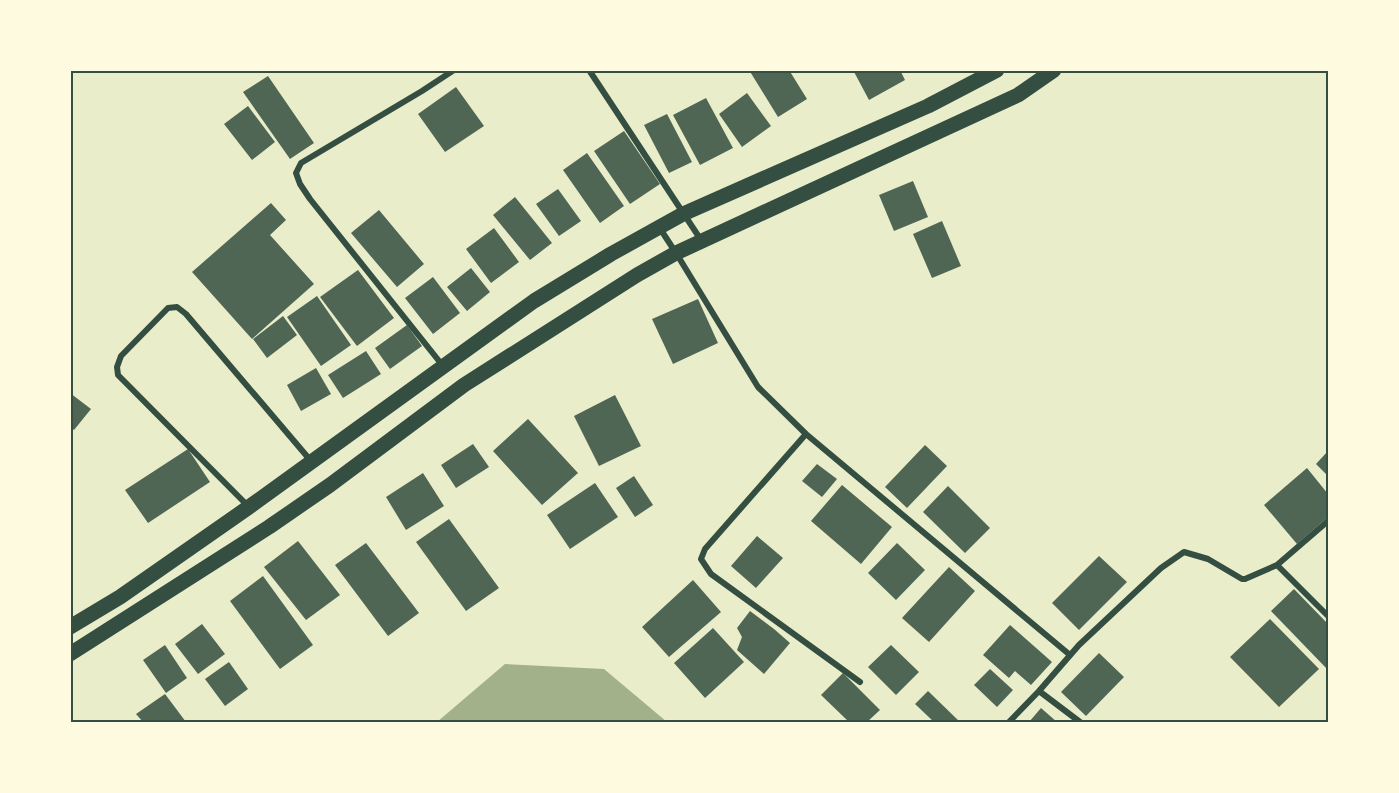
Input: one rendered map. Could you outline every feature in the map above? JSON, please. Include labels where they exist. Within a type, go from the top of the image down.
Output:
[{"type":"main road","points":[[70,627],[120,597],[249,507],[534,301],[611,254],[683,214],[928,106],[997,70]]},
{"type":"main road","points":[[70,654],[269,527],[330,485],[464,385],[636,275],[676,253],[1008,100],[1054,70]]},
{"type":"street","points":[[443,366],[309,199],[296,173],[302,163],[422,92],[454,70]]},
{"type":"street","points":[[589,70],[701,242]]},
{"type":"street","points":[[659,227],[758,387],[806,434],[1070,655]]},
{"type":"street","points":[[249,507],[118,375],[117,367],[121,356],[168,308],[177,307],[186,314],[311,462]]},
{"type":"street","points":[[806,434],[705,549],[701,560],[711,574],[861,682]]},
{"type":"street","points":[[1009,723],[1079,645],[1161,568],[1184,552],[1208,559],[1242,579],[1277,565],[1329,521]]},
{"type":"street","points":[[1277,565],[1329,616]]},
{"type":"street","points":[[1039,690],[1080,723]]},
{"type":"shaded area","points":[[505,664],[604,669],[667,722],[437,722]]},
{"type":"building","points":[[749,70],[789,70],[807,99],[778,117]]},
{"type":"building","points":[[853,70],[900,70],[905,80],[869,100]]},
{"type":"building","points":[[268,76],[314,143],[290,159],[243,92]]},
{"type":"building","points":[[456,87],[484,126],[445,152],[418,114]]},
{"type":"building","points":[[747,93],[771,126],[742,147],[719,114]]},
{"type":"building","points":[[706,98],[733,148],[700,165],[673,115]]},
{"type":"building","points":[[248,106],[275,142],[252,160],[224,124]]},
{"type":"building","points":[[667,114],[692,162],[669,173],[644,125]]},
{"type":"building","points":[[624,131],[660,184],[630,204],[594,151]]},
{"type":"building","points":[[587,153],[624,206],[600,223],[563,170]]},
{"type":"building","points":[[913,181],[928,217],[894,231],[879,195]]},
{"type":"building","points":[[558,189],[581,221],[559,236],[536,204]]},
{"type":"building","points":[[515,197],[552,243],[530,260],[493,215]]},
{"type":"building","points":[[271,203],[286,220],[270,235],[314,284],[252,339],[192,272]]},
{"type":"building","points":[[379,210],[424,264],[397,287],[351,233]]},
{"type":"building","points":[[942,221],[961,266],[932,278],[913,234]]},
{"type":"building","points":[[494,228],[519,262],[491,283],[466,249]]},
{"type":"building","points":[[471,268],[490,292],[467,311],[447,287]]},
{"type":"building","points":[[358,270],[394,318],[357,346],[320,297]]},
{"type":"building","points":[[433,277],[460,313],[433,334],[405,298]]},
{"type":"building","points":[[317,296],[351,345],[321,366],[287,317]]},
{"type":"building","points":[[698,299],[718,343],[673,364],[652,319]]},
{"type":"building","points":[[283,316],[297,335],[267,358],[253,339]]},
{"type":"building","points":[[407,325],[422,346],[390,369],[375,348]]},
{"type":"building","points":[[366,351],[381,374],[343,398],[328,375]]},
{"type":"building","points":[[316,368],[331,394],[301,411],[287,385]]},
{"type":"building","points":[[70,393],[91,409],[74,430],[70,427]]},
{"type":"building","points":[[615,395],[641,446],[599,466],[574,416]]},
{"type":"building","points":[[528,419],[578,473],[542,505],[493,451]]},
{"type":"building","points":[[473,444],[489,467],[456,488],[441,465]]},
{"type":"building","points":[[925,445],[947,466],[907,508],[885,487]]},
{"type":"building","points":[[188,449],[210,482],[148,523],[125,490]]},
{"type":"building","points":[[1328,451],[1328,476],[1316,464]]},
{"type":"building","points":[[817,464],[837,479],[822,497],[802,481]]},
{"type":"building","points":[[1307,468],[1328,494],[1328,517],[1297,544],[1264,505]]},
{"type":"building","points":[[423,473],[444,506],[406,530],[386,497]]},
{"type":"building","points":[[634,476],[653,505],[635,517],[616,488]]},
{"type":"building","points":[[595,483],[618,517],[570,549],[547,515]]},
{"type":"building","points":[[842,485],[892,527],[861,564],[811,521]]},
{"type":"building","points":[[948,486],[990,528],[965,553],[923,512]]},
{"type":"building","points":[[449,519],[499,588],[466,611],[416,542]]},
{"type":"building","points":[[757,536],[783,558],[756,588],[731,566]]},
{"type":"building","points":[[298,541],[340,595],[306,620],[264,567]]},
{"type":"building","points":[[366,543],[419,613],[388,636],[335,565]]},
{"type":"building","points":[[897,543],[925,570],[896,600],[868,573]]},
{"type":"building","points":[[1099,556],[1127,582],[1079,630],[1052,603]]},
{"type":"building","points":[[949,567],[975,591],[929,642],[902,618]]},
{"type":"building","points":[[263,576],[313,645],[280,669],[230,601]]},
{"type":"building","points":[[693,580],[721,612],[669,657],[642,627]]},
{"type":"building","points":[[1294,589],[1328,624],[1328,670],[1271,611]]},
{"type":"building","points":[[750,611],[790,643],[764,674],[737,650],[742,637],[737,628]]},
{"type":"building","points":[[1270,619],[1319,669],[1279,707],[1230,657]]},
{"type":"building","points":[[202,624],[225,654],[198,674],[175,644]]},
{"type":"building","points":[[1010,625],[1052,662],[1031,685],[1015,671],[1009,678],[983,655]]},
{"type":"building","points":[[713,628],[744,662],[705,698],[674,663]]},
{"type":"building","points":[[165,645],[187,678],[166,693],[143,660]]},
{"type":"building","points":[[891,645],[919,672],[896,695],[868,667]]},
{"type":"building","points":[[1099,653],[1124,677],[1086,716],[1061,692]]},
{"type":"building","points":[[229,662],[248,689],[225,706],[205,679]]},
{"type":"building","points":[[990,669],[1013,690],[997,707],[974,685]]},
{"type":"building","points":[[843,673],[880,710],[867,722],[849,722],[821,695]]},
{"type":"building","points":[[928,691],[960,722],[934,722],[915,704]]},
{"type":"building","points":[[165,694],[186,722],[143,722],[136,714]]},
{"type":"building","points":[[1041,708],[1057,722],[1029,722]]}]
